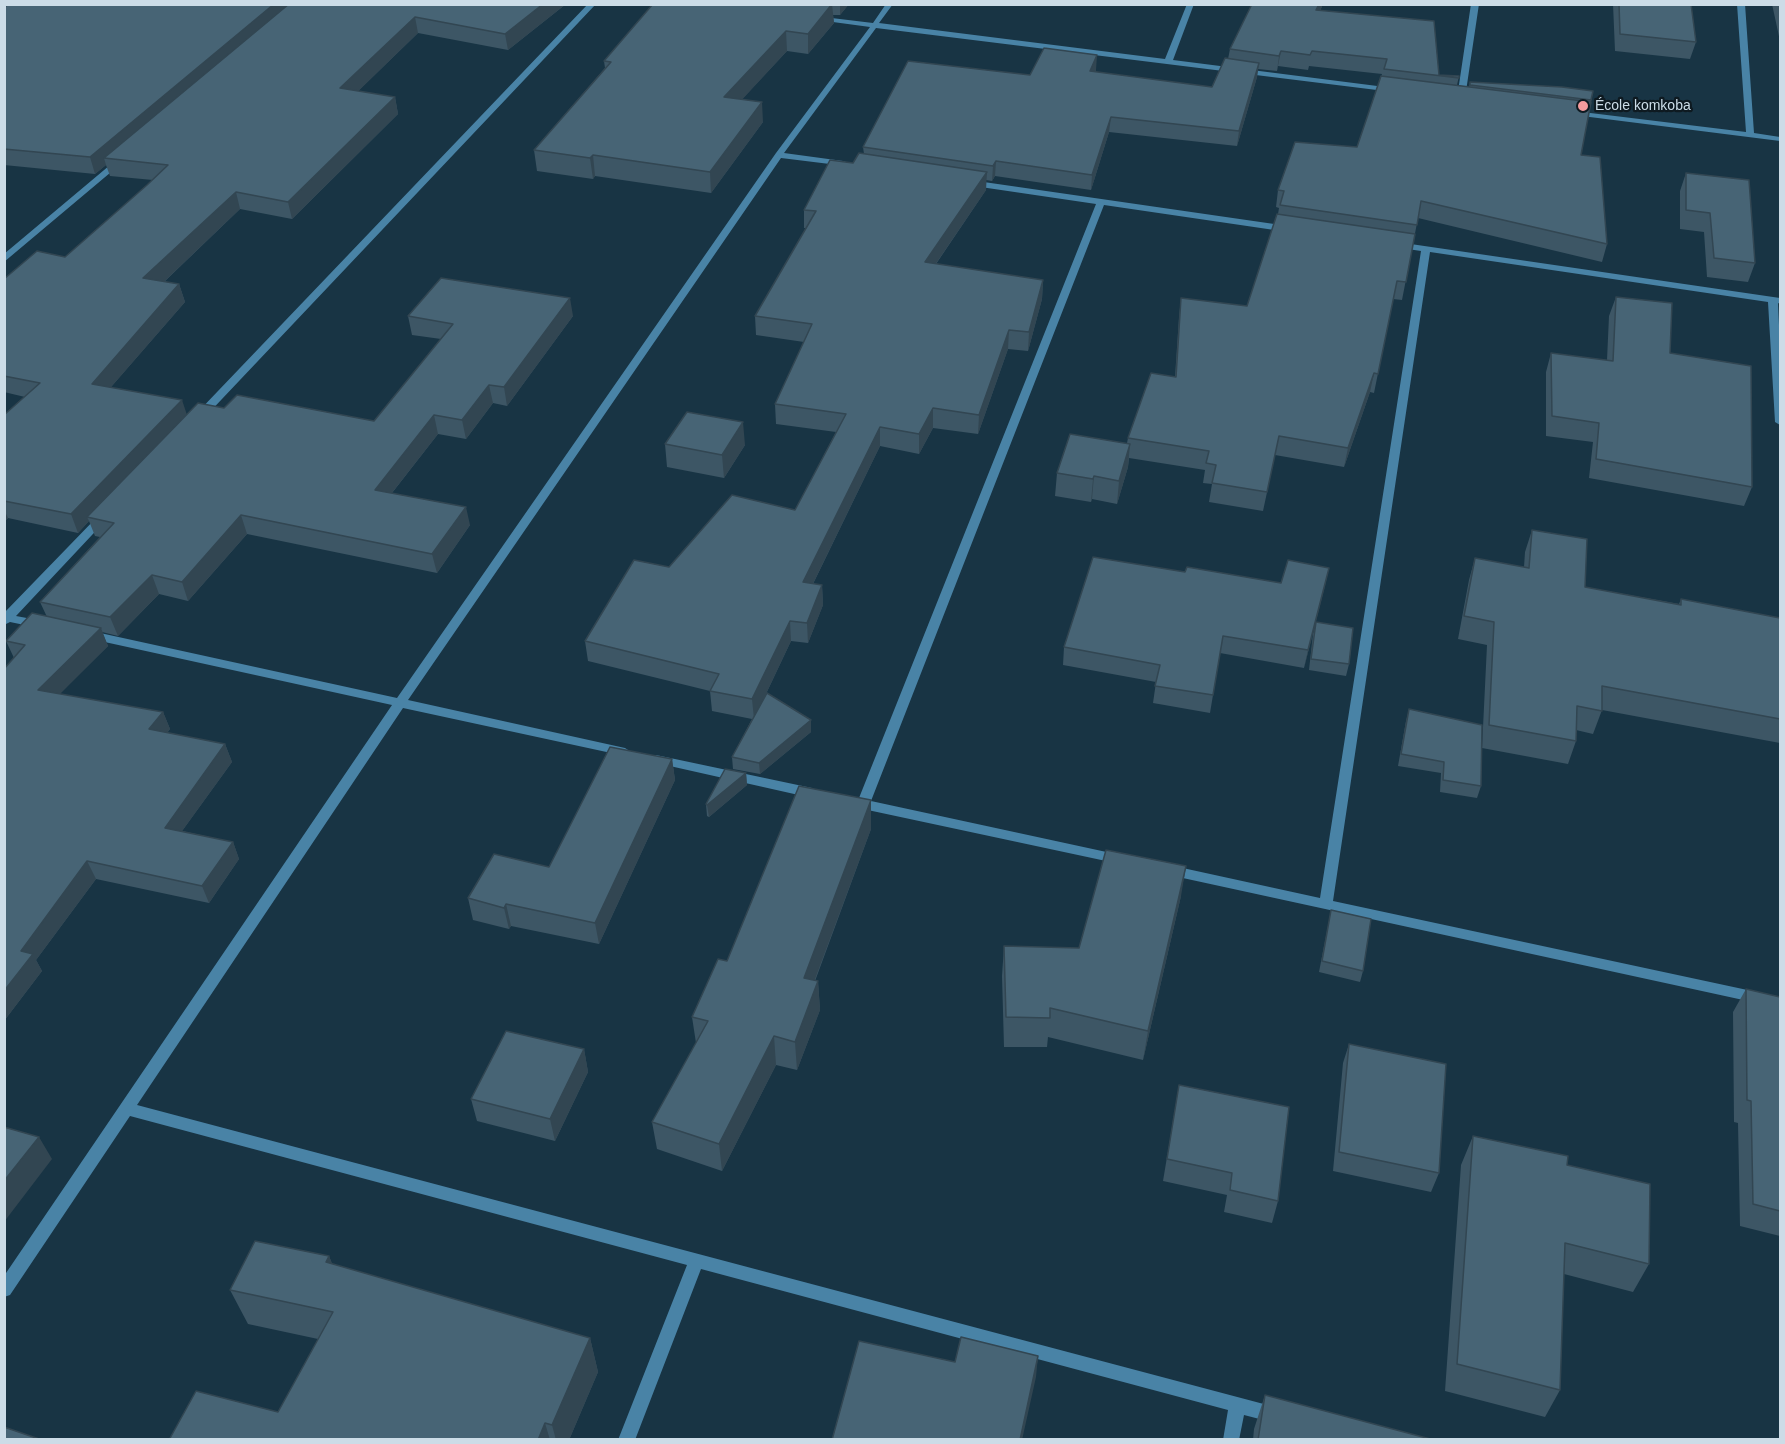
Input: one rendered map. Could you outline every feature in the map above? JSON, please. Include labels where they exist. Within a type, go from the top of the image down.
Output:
[{"type":"street","points":[[189,428],[593,4]]},
{"type":"street","points":[[4,1290],[400,703],[779,155],[890,4]]},
{"type":"street","points":[[1168,62],[1191,4]]},
{"type":"street","points":[[1461,98],[1475,4]]},
{"type":"street","points":[[1742,4],[1750,135]]},
{"type":"street","points":[[806,16],[1402,91]]},
{"type":"street","points":[[1449,97],[1472,100]]},
{"type":"street","points":[[1565,111],[1780,138]]},
{"type":"street","points":[[779,155],[848,165]]},
{"type":"street","points":[[4,259],[123,159]]},
{"type":"street","points":[[963,182],[1299,231]]},
{"type":"street","points":[[863,804],[1101,202]]},
{"type":"street","points":[[1392,244],[1777,301],[1780,422]]},
{"type":"street","points":[[1326,904],[1426,249]]},
{"type":"street","points":[[6,618],[107,514]]},
{"type":"street","points":[[6,618],[54,627]]},
{"type":"street","points":[[77,632],[1129,861]]},
{"type":"street","points":[[1152,866],[1780,1003]]},
{"type":"street","points":[[128,1109],[1290,1419]]},
{"type":"street","points":[[626,1440],[696,1261]]},
{"type":"street","points":[[1231,1440],[1237,1405]]},
{"type":"building","points":[[9,4],[274,4],[90,157],[4,149],[4,7]]},
{"type":"building","points":[[289,4],[543,4],[505,34],[415,17],[340,88],[395,97],[288,202],[236,192],[143,278],[179,284],[92,384],[182,400],[71,514],[4,501],[4,415],[40,383],[4,376],[4,279],[37,251],[65,257],[168,165],[104,158]]},
{"type":"building","points":[[653,4],[832,4],[808,34],[786,31],[724,97],[762,102],[710,172],[593,155],[590,158],[534,150],[611,62],[604,61]]},
{"type":"building","points":[[1252,4],[1319,4],[1316,10],[1434,21],[1439,75],[1459,76],[1459,78],[1384,69],[1387,59],[1312,51],[1310,55],[1281,51],[1279,56],[1230,49]]},
{"type":"building","points":[[1619,4],[1691,4],[1696,42],[1620,34]]},
{"type":"building","points":[[1044,48],[1097,55],[1090,71],[1212,87],[1225,58],[1259,63],[1239,131],[1111,117],[1092,175],[996,161],[993,166],[863,147],[908,61],[1030,75]]},
{"type":"building","points":[[1381,76],[1591,102],[1581,155],[1600,157],[1607,244],[1421,201],[1417,225],[1280,205],[1284,191],[1278,190],[1295,142],[1357,147]]},
{"type":"building","points":[[1470,82],[1593,91],[1591,100],[1470,85]]},
{"type":"building","points":[[859,153],[987,172],[925,262],[1043,280],[1029,332],[1009,330],[979,415],[933,408],[919,434],[880,427],[803,582],[822,585],[807,623],[790,621],[752,699],[710,691],[719,674],[585,641],[634,560],[669,567],[732,495],[795,510],[846,414],[775,404],[812,324],[755,316],[816,211],[804,210],[830,160],[853,163]]},
{"type":"building","points":[[1686,173],[1749,180],[1755,263],[1714,258],[1710,213],[1686,210]]},
{"type":"building","points":[[1277,214],[1415,234],[1406,282],[1397,281],[1378,374],[1374,373],[1348,448],[1279,436],[1267,492],[1212,483],[1216,465],[1206,463],[1209,451],[1128,438],[1151,373],[1176,377],[1181,298],[1247,306]]},
{"type":"building","points":[[441,278],[570,298],[504,387],[489,385],[462,420],[434,415],[375,490],[466,507],[432,554],[241,515],[182,582],[152,575],[110,617],[40,602],[114,523],[87,517],[198,403],[224,408],[237,395],[374,421],[453,324],[408,316]]},
{"type":"building","points":[[1616,297],[1672,303],[1670,353],[1751,366],[1752,487],[1596,459],[1599,423],[1552,416],[1551,353],[1613,361]]},
{"type":"building","points":[[687,412],[743,422],[722,455],[665,444]]},
{"type":"building","points":[[1070,434],[1130,444],[1119,481],[1057,473]]},
{"type":"building","points":[[1532,530],[1587,539],[1585,587],[1681,605],[1681,599],[1780,618],[1780,719],[1602,686],[1602,711],[1577,706],[1576,741],[1489,725],[1494,622],[1464,616],[1475,558],[1529,568]]},
{"type":"building","points":[[1093,557],[1185,572],[1187,567],[1281,583],[1288,560],[1329,568],[1308,650],[1223,636],[1213,695],[1155,686],[1160,665],[1064,647]]},
{"type":"building","points":[[32,613],[101,628],[38,690],[163,712],[149,729],[225,744],[165,828],[233,842],[202,886],[87,861],[21,951],[33,954],[4,991],[4,669],[25,645],[6,641]]},
{"type":"building","points":[[1316,622],[1353,628],[1349,664],[1311,659]]},
{"type":"building","points":[[767,693],[811,720],[759,763],[732,757]]},
{"type":"building","points":[[1409,709],[1482,725],[1481,786],[1443,780],[1444,762],[1401,754]]},
{"type":"building","points":[[610,747],[672,759],[595,923],[506,904],[504,908],[468,898],[494,854],[549,867]]},
{"type":"building","points":[[725,769],[746,773],[707,805],[706,804]]},
{"type":"building","points":[[799,786],[871,800],[804,978],[818,981],[795,1042],[774,1036],[719,1144],[652,1122],[708,1021],[692,1017],[718,959],[727,961]]},
{"type":"building","points":[[1106,850],[1186,866],[1148,1031],[1050,1008],[1050,1018],[1006,1017],[1004,946],[1079,948]]},
{"type":"building","points":[[1331,910],[1371,919],[1363,971],[1322,961]]},
{"type":"building","points":[[1746,989],[1780,997],[1780,1211],[1753,1204],[1751,1101],[1747,1100]]},
{"type":"building","points":[[506,1031],[584,1049],[550,1119],[471,1099]]},
{"type":"building","points":[[1349,1044],[1446,1064],[1439,1173],[1339,1152]]},
{"type":"building","points":[[1179,1085],[1289,1107],[1278,1201],[1230,1190],[1232,1173],[1167,1159]]},
{"type":"building","points":[[4,1127],[39,1137],[4,1181]]},
{"type":"building","points":[[1473,1136],[1568,1156],[1567,1165],[1650,1184],[1649,1264],[1565,1243],[1560,1390],[1457,1364]]},
{"type":"building","points":[[255,1241],[329,1256],[326,1262],[590,1338],[552,1425],[545,1423],[538,1440],[169,1440],[196,1391],[278,1412],[333,1312],[230,1290]]},
{"type":"building","points":[[961,1337],[1038,1356],[1020,1440],[832,1440],[859,1341],[955,1362]]},
{"type":"building","points":[[1265,1395],[1434,1440],[1258,1440]]},
{"type":"building","points":[[4,1427],[42,1440],[4,1440]]},
{"type":"place","name":"École komkoba","points":[[1583,106]]}]
